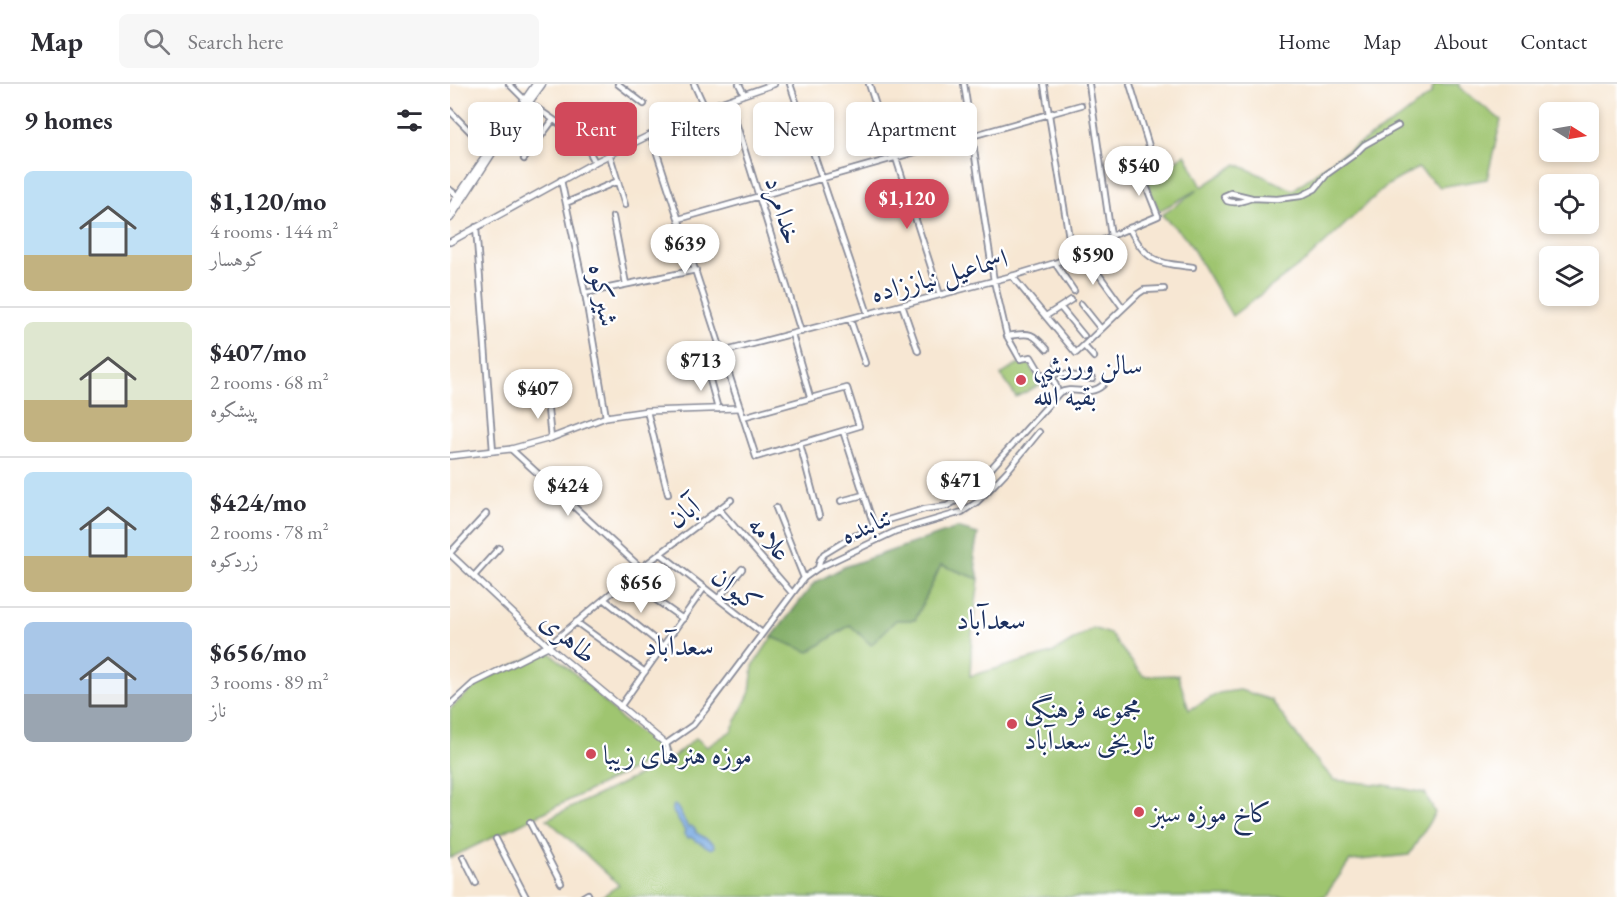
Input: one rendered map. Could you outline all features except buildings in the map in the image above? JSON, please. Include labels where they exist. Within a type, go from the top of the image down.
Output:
[{"type":"main road","points":[[526,102],[536,84]]},
{"type":"main road","points":[[526,102],[542,84]]},
{"type":"main road","points":[[450,208],[486,156]]},
{"type":"main road","points":[[450,218],[490,156]]},
{"type":"street","points":[[508,84],[526,102]]},
{"type":"street","points":[[618,84],[644,104]]},
{"type":"street","points":[[694,84],[702,102]]},
{"type":"street","points":[[740,84],[744,94]]},
{"type":"street","points":[[723,102],[774,84]]},
{"type":"street","points":[[790,84],[868,314]]},
{"type":"street","points":[[869,84],[940,295]]},
{"type":"street","points":[[964,84],[967,102]]},
{"type":"street","points":[[1044,84],[1072,256]]},
{"type":"street","points":[[1089,84],[1111,236]]},
{"type":"street","points":[[1130,84],[1152,156]]},
{"type":"street","points":[[977,135],[1081,105]]},
{"type":"street","points":[[450,111],[468,129]]},
{"type":"street","points":[[543,113],[583,140],[595,162]]},
{"type":"street","points":[[524,159],[553,120]]},
{"type":"street","points":[[1252,198],[1231,203],[1224,196],[1231,193],[1252,198],[1277,199],[1301,196],[1315,189],[1327,174],[1364,145],[1398,126]]},
{"type":"street","name":"خدامرد","points":[[741,140],[801,332]]},
{"type":"street","points":[[450,242],[561,180],[610,156],[626,206]]},
{"type":"street","points":[[658,156],[756,457],[859,426],[847,388],[743,417]]},
{"type":"street","points":[[679,219],[902,156]]},
{"type":"street","points":[[975,156],[993,281],[1007,336],[1020,359],[1031,357],[1044,380],[1058,373],[1092,379]]},
{"type":"street","name":"اسماعیل نیاززاده","points":[[722,352],[1012,276],[1072,256],[1158,216],[1141,173]]},
{"type":"street","name":"شیرکوه","points":[[561,180],[585,293],[606,417]]},
{"type":"street","points":[[566,203],[618,181]]},
{"type":"street","points":[[450,190],[458,196]]},
{"type":"street","points":[[613,217],[626,284]]},
{"type":"street","points":[[476,227],[493,452]]},
{"type":"street","points":[[1129,228],[1145,253],[1155,260],[1193,267]]},
{"type":"street","points":[[1082,251],[1123,308]]},
{"type":"street","points":[[1055,263],[1074,291]]},
{"type":"street","points":[[585,293],[696,270]]},
{"type":"street","points":[[1012,276],[1076,352],[1137,294],[1144,290],[1164,289]]},
{"type":"street","points":[[1046,316],[1071,300]]},
{"type":"street","points":[[1081,304],[1101,329]]},
{"type":"street","points":[[902,305],[918,351]]},
{"type":"street","points":[[1060,308],[1084,336]]},
{"type":"street","points":[[850,319],[865,363]]},
{"type":"street","points":[[792,334],[810,397]]},
{"type":"street","points":[[1007,336],[1032,334],[1047,349]]},
{"type":"street","points":[[1084,346],[1094,357]]},
{"type":"street","points":[[1057,363],[1058,373]]},
{"type":"street","points":[[707,369],[718,409]]},
{"type":"street","points":[[1052,376],[1057,389]]},
{"type":"street","points":[[669,756],[666,744],[693,724],[708,706],[792,593],[804,578],[818,568],[824,554],[873,526],[916,512],[947,506],[968,494],[1052,399],[1063,391],[1092,392],[1103,386]]},
{"type":"street","points":[[547,400],[551,438]]},
{"type":"street","points":[[450,456],[511,449],[551,438],[606,417],[647,411],[740,408]]},
{"type":"street","points":[[647,411],[668,494]]},
{"type":"street","points":[[843,431],[873,526]]},
{"type":"street","name":"تنابنده","points":[[818,568],[897,531],[962,512],[989,490],[1039,432]]},
{"type":"street","points":[[800,444],[819,516]]},
{"type":"street","points":[[511,449],[641,568]]},
{"type":"street","points":[[841,501],[863,495]]},
{"type":"street","name":"آبان","points":[[548,646],[641,568],[731,500]]},
{"type":"street","points":[[776,508],[804,578]]},
{"type":"street","name":"علامه","points":[[719,509],[792,593]]},
{"type":"street","points":[[450,553],[486,514]]},
{"type":"street","points":[[474,576],[499,548]]},
{"type":"street","name":"طاهری","points":[[450,553],[548,646],[666,744]]},
{"type":"street","name":"کیوان","points":[[661,554],[762,633]]},
{"type":"street","points":[[718,599],[742,569]]},
{"type":"street","points":[[627,580],[683,619]]},
{"type":"street","points":[[621,706],[705,588]]},
{"type":"street","points":[[604,599],[663,646]]},
{"type":"street","points":[[576,622],[645,672]]},
{"type":"street","points":[[450,705],[474,683],[548,646]]},
{"type":"street","points":[[530,823],[561,884]]},
{"type":"street","points":[[496,839],[526,897]]},
{"type":"street","points":[[463,857],[476,882]]},
{"type":"green space","points":[[1434,84],[1459,84],[1459,87],[1501,120],[1487,179],[1440,187],[1418,168],[1386,186],[1308,259],[1232,316],[1187,239],[1162,215],[1199,189],[1159,211],[1142,172],[1148,168],[1154,177],[1185,154],[1202,187],[1237,164],[1293,190],[1337,157],[1396,121],[1431,94]]},
{"type":"green space","name":"سالن ورزشی بقیه الله","points":[[1029,363],[1040,385],[1016,397],[1001,375],[1016,365]]},
{"type":"green space","points":[[957,528],[978,534],[974,555],[979,579],[941,565],[915,620],[896,620],[871,645],[850,625],[809,652],[772,637],[814,583],[844,567]]},
{"type":"green space","name":"مجموعه فرهنگی تاریخی سعدآباد","points":[[941,565],[979,579],[972,634],[970,676],[1052,653],[1093,628],[1110,634],[1143,676],[1178,675],[1189,710],[1219,693],[1240,690],[1271,700],[1310,753],[1334,780],[1385,785],[1425,793],[1435,813],[1409,855],[1350,861],[1324,897],[601,897],[619,885],[547,819],[667,762],[696,738],[707,747],[731,731],[750,692],[753,666],[772,637],[809,652],[850,625],[915,620]]},
{"type":"green space","points":[[547,650],[588,685],[621,719],[666,753],[450,858],[450,709],[487,678]]},
{"type":"water","points":[[674,805],[688,827],[691,826],[696,830],[695,832],[713,843],[715,847],[711,849],[684,834],[685,831],[672,810]]},
{"type":"place","name":"سالن ورزشی بقیه الله","points":[[1021,380]]},
{"type":"place","name":"مجموعه فرهنگی تاریخی سعدآباد","points":[[1012,724]]},
{"type":"place","name":"موزه هنرهای زیبا","points":[[591,754]]},
{"type":"place","name":"کاخ موزه سبز","points":[[1139,812]]},
{"type":"district","name":"سعدآباد","points":[[991,619]]},
{"type":"district","name":"سعدآباد","points":[[679,645]]}]
